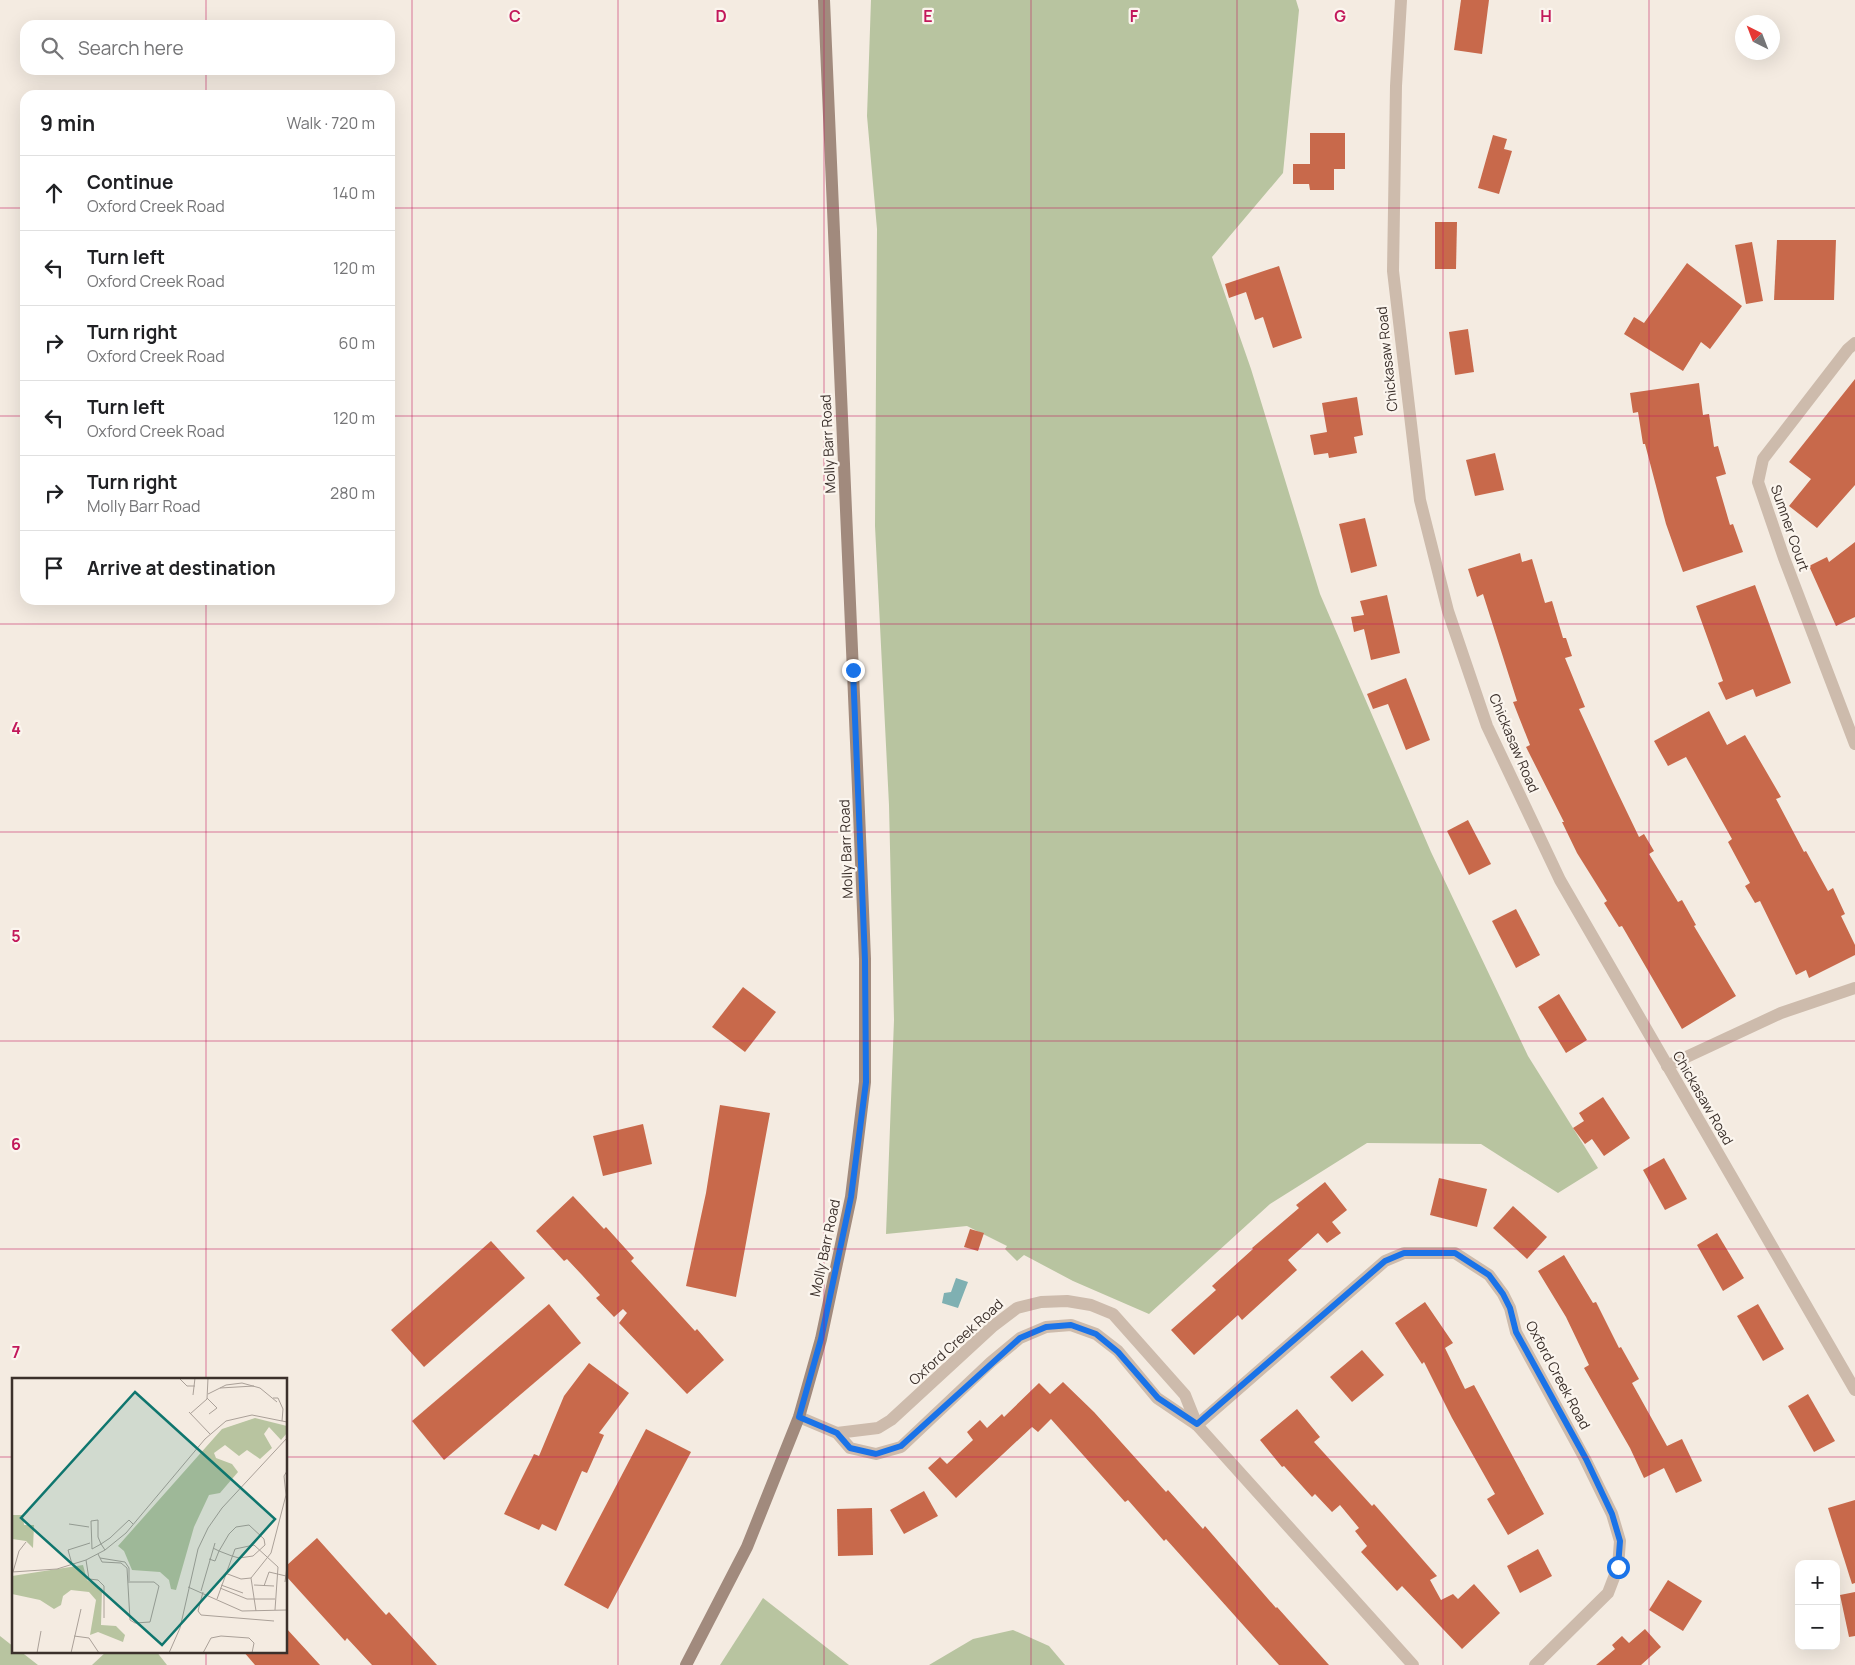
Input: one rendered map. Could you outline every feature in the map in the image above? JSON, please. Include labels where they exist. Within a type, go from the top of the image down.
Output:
[{"type":"main road","name":"Molly Barr Road","points":[[686,1665],[747,1547],[799,1417],[821,1339],[851,1197],[866,1082],[865,960],[824,0]]},
{"type":"street","name":"Chickasaw Road","points":[[1401,0],[1396,86],[1393,271],[1407,406],[1422,507],[1448,611],[1487,726],[1560,880],[1855,1390]]},
{"type":"street","name":"Sumner Court","points":[[1855,343],[1763,459],[1759,468],[1758,482],[1851,725],[1855,744]]},
{"type":"street","points":[[1667,1066],[1781,1013],[1855,988]]},
{"type":"street","name":"Oxford Creek Road","points":[[1197,1424],[1385,1261],[1404,1253],[1455,1253],[1489,1275],[1503,1294],[1510,1308],[1516,1332],[1586,1459],[1612,1514],[1620,1541],[1618,1567],[1608,1593],[1534,1665]]},
{"type":"street","name":"Oxford Creek Road","points":[[837,1433],[878,1428],[891,1420],[992,1327],[1017,1308],[1041,1302],[1067,1301],[1091,1305],[1113,1314],[1185,1395],[1197,1424]]},
{"type":"street","name":"Oxford Creek Road","points":[[799,1417],[837,1433],[850,1448],[876,1454],[901,1446],[1020,1338],[1046,1327],[1071,1325],[1096,1334],[1118,1352],[1158,1398],[1197,1424],[1413,1665]]},
{"type":"green space","points":[[871,0],[1296,0],[1299,10],[1283,173],[1212,257],[1251,369],[1320,594],[1431,852],[1528,1056],[1598,1168],[1558,1193],[1481,1144],[1367,1143],[1270,1204],[1149,1314],[1073,1281],[1024,1255],[1017,1261],[1005,1249],[1007,1246],[967,1226],[886,1234],[894,1020],[889,805],[875,526],[877,229],[867,116]]},
{"type":"green space","points":[[763,1598],[849,1665],[720,1665]]},
{"type":"green space","points":[[1013,1630],[1049,1646],[1065,1665],[929,1665],[973,1639]]},
{"type":"green space","points":[[0,1636],[12,1645],[12,1652],[21,1652],[38,1665],[0,1665]]},
{"type":"green space","points":[[106,1652],[157,1652],[167,1665],[92,1665]]},
{"type":"water","points":[[956,1278],[968,1282],[958,1308],[942,1303],[944,1293],[951,1292]]},
{"type":"building","points":[[1461,0],[1489,0],[1482,54],[1454,50]]},
{"type":"building","points":[[1310,133],[1345,133],[1345,169],[1334,169],[1334,190],[1310,190],[1309,184],[1293,184],[1293,164],[1310,164]]},
{"type":"building","points":[[1493,135],[1507,139],[1504,149],[1512,151],[1499,194],[1478,188]]},
{"type":"building","points":[[1435,222],[1457,222],[1456,269],[1435,269]]},
{"type":"building","points":[[1777,240],[1836,240],[1834,300],[1774,300]]},
{"type":"building","points":[[1752,242],[1763,301],[1746,304],[1735,245]]},
{"type":"building","points":[[1687,263],[1742,306],[1710,349],[1701,342],[1683,371],[1624,334],[1634,317],[1644,323]]},
{"type":"building","points":[[1279,266],[1302,338],[1273,348],[1263,317],[1255,320],[1246,292],[1229,298],[1225,284]]},
{"type":"building","points":[[1468,329],[1474,372],[1455,375],[1449,332]]},
{"type":"building","points":[[1855,379],[1855,485],[1817,528],[1789,506],[1811,479],[1789,462]]},
{"type":"building","points":[[1699,383],[1703,415],[1709,414],[1714,447],[1718,446],[1726,474],[1716,477],[1730,525],[1733,524],[1743,552],[1683,572],[1666,524],[1645,444],[1643,444],[1638,412],[1633,413],[1630,393]]},
{"type":"building","points":[[1357,397],[1363,435],[1354,437],[1357,453],[1329,458],[1328,453],[1314,455],[1310,435],[1327,432],[1322,403]]},
{"type":"building","points":[[1495,453],[1504,490],[1475,496],[1466,460]]},
{"type":"building","points":[[1365,518],[1377,566],[1351,573],[1339,524]]},
{"type":"building","points":[[1855,542],[1855,617],[1836,626],[1809,566],[1827,557],[1829,562]]},
{"type":"building","points":[[1520,553],[1522,562],[1532,559],[1545,603],[1552,601],[1563,638],[1566,638],[1572,656],[1565,658],[1585,707],[1579,709],[1639,837],[1644,834],[1654,851],[1649,854],[1678,902],[1682,900],[1696,925],[1694,926],[1736,996],[1682,1029],[1622,926],[1619,927],[1604,903],[1607,901],[1577,853],[1562,822],[1564,822],[1526,747],[1530,745],[1513,702],[1517,701],[1483,594],[1477,597],[1468,569]]},
{"type":"building","points":[[1755,585],[1791,683],[1756,697],[1753,689],[1726,700],[1718,683],[1723,681],[1696,606]]},
{"type":"building","points":[[1387,595],[1400,653],[1371,660],[1364,629],[1354,632],[1351,617],[1364,615],[1360,601]]},
{"type":"building","points":[[1406,678],[1430,740],[1406,750],[1388,704],[1373,709],[1367,694]]},
{"type":"building","points":[[1709,711],[1727,745],[1745,735],[1781,797],[1776,799],[1804,852],[1806,851],[1828,891],[1833,888],[1845,914],[1841,916],[1855,945],[1855,955],[1809,978],[1806,970],[1796,975],[1760,901],[1755,903],[1745,886],[1750,883],[1728,842],[1732,839],[1686,757],[1668,766],[1654,741]]},
{"type":"building","points":[[1468,820],[1491,864],[1469,875],[1447,831]]},
{"type":"building","points":[[1516,909],[1540,955],[1516,968],[1492,921]]},
{"type":"building","points":[[743,987],[776,1012],[745,1052],[712,1027]]},
{"type":"building","points":[[1559,994],[1587,1040],[1566,1053],[1538,1007]]},
{"type":"building","points":[[1603,1097],[1630,1138],[1604,1156],[1592,1139],[1585,1144],[1573,1128],[1584,1121],[1579,1113]]},
{"type":"building","points":[[720,1105],[770,1113],[736,1297],[686,1286],[706,1193]]},
{"type":"building","points":[[643,1124],[652,1164],[603,1176],[593,1136]]},
{"type":"building","points":[[1664,1158],[1687,1199],[1665,1210],[1643,1170]]},
{"type":"building","points":[[1439,1178],[1487,1189],[1477,1227],[1430,1215]]},
{"type":"building","points":[[1325,1182],[1347,1210],[1332,1222],[1341,1233],[1327,1243],[1318,1233],[1288,1260],[1297,1270],[1242,1320],[1238,1315],[1194,1355],[1171,1330],[1216,1290],[1212,1286],[1252,1248],[1299,1208],[1296,1205]]},
{"type":"building","points":[[573,1196],[604,1229],[606,1227],[634,1258],[631,1261],[695,1331],[697,1329],[724,1360],[687,1394],[619,1323],[627,1313],[623,1309],[614,1317],[596,1298],[600,1295],[582,1275],[567,1259],[564,1261],[536,1231]]},
{"type":"building","points":[[1513,1206],[1547,1237],[1527,1259],[1493,1228]]},
{"type":"building","points":[[970,1229],[984,1233],[978,1251],[964,1247]]},
{"type":"building","points":[[1717,1233],[1744,1278],[1723,1291],[1697,1245]]},
{"type":"building","points":[[491,1241],[525,1278],[424,1367],[391,1330]]},
{"type":"building","points":[[1564,1255],[1593,1303],[1596,1302],[1619,1348],[1621,1347],[1639,1379],[1632,1383],[1667,1446],[1682,1439],[1702,1481],[1676,1493],[1664,1468],[1644,1478],[1630,1448],[1584,1368],[1589,1365],[1566,1317],[1538,1271]]},
{"type":"building","points":[[1425,1302],[1453,1343],[1445,1348],[1465,1389],[1474,1385],[1544,1514],[1508,1535],[1487,1499],[1495,1494],[1452,1418],[1424,1362],[1422,1364],[1395,1323]]},
{"type":"building","points":[[549,1304],[581,1343],[444,1460],[412,1421]]},
{"type":"building","points":[[1758,1304],[1784,1349],[1763,1361],[1737,1316]]},
{"type":"building","points":[[1362,1350],[1384,1375],[1352,1402],[1330,1377]]},
{"type":"building","points":[[589,1363],[629,1393],[599,1433],[604,1435],[587,1473],[582,1471],[556,1531],[542,1524],[539,1530],[504,1514],[534,1454],[539,1456],[564,1396]]},
{"type":"building","points":[[1063,1382],[1094,1412],[1166,1492],[1168,1490],[1203,1529],[1205,1526],[1276,1608],[1329,1665],[1279,1665],[1166,1539],[1164,1541],[1128,1500],[1125,1502],[1051,1419],[1038,1432],[1032,1427],[956,1498],[928,1468],[940,1457],[947,1464],[973,1440],[967,1432],[980,1420],[987,1428],[1002,1414],[1004,1417],[1039,1383],[1050,1394]]},
{"type":"building","points":[[1808,1394],[1835,1441],[1814,1452],[1788,1406]]},
{"type":"building","points":[[1297,1409],[1320,1437],[1314,1442],[1372,1506],[1374,1504],[1437,1576],[1430,1580],[1441,1600],[1453,1594],[1458,1599],[1474,1584],[1500,1613],[1462,1649],[1402,1586],[1397,1591],[1361,1552],[1367,1546],[1355,1531],[1359,1528],[1340,1505],[1332,1512],[1315,1494],[1312,1497],[1284,1466],[1282,1467],[1260,1440]]},
{"type":"building","points":[[646,1429],[691,1452],[608,1609],[564,1585]]},
{"type":"building","points":[[924,1491],[938,1516],[904,1534],[890,1510]]},
{"type":"building","points":[[1855,1500],[1855,1583],[1852,1584],[1828,1508]]},
{"type":"building","points":[[872,1508],[873,1555],[838,1556],[837,1509]]},
{"type":"building","points":[[317,1538],[386,1615],[389,1612],[437,1665],[372,1665],[347,1638],[345,1641],[288,1578],[288,1564]]},
{"type":"building","points":[[1538,1549],[1552,1576],[1520,1593],[1507,1566]]},
{"type":"building","points":[[1668,1580],[1702,1601],[1683,1631],[1649,1610]]},
{"type":"building","points":[[1855,1592],[1855,1636],[1849,1637],[1840,1595]]},
{"type":"building","points":[[1645,1629],[1661,1647],[1641,1665],[1596,1665],[1615,1649],[1612,1645],[1622,1636],[1629,1643]]},
{"type":"building","points":[[288,1630],[320,1665],[255,1665],[244,1652],[288,1652]]},
{"type":"route","points":[[853,670],[865,960],[866,1082],[851,1197],[821,1339],[799,1417],[837,1433],[850,1448],[876,1454],[901,1446],[930,1422],[992,1362],[1020,1338],[1046,1327],[1071,1325],[1096,1334],[1118,1352],[1158,1398],[1197,1424],[1323,1317],[1385,1261],[1404,1253],[1428,1251],[1455,1253],[1489,1275],[1503,1294],[1510,1308],[1516,1332],[1586,1459],[1612,1514],[1620,1541],[1618,1567]]}]
